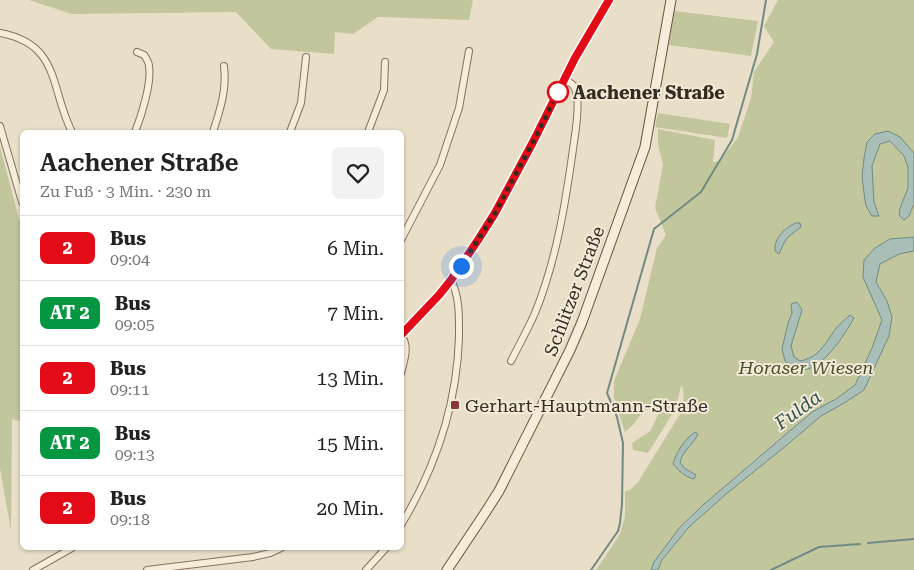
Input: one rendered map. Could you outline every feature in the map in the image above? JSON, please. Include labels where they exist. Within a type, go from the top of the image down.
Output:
[{"type":"main road","name":"Schlitzer Straße","points":[[447,570],[499,491],[570,350],[585,315],[645,147],[671,0]]},
{"type":"street","points":[[404,332],[451,280],[470,254],[495,213],[589,32],[609,0]]},
{"type":"street","points":[[0,33],[13,35],[24,40],[37,50],[46,61],[54,77],[71,130]]},
{"type":"street","points":[[404,234],[440,165],[459,108],[469,51]]},
{"type":"street","points":[[136,130],[141,118],[149,76],[149,65],[144,54],[137,52]]},
{"type":"street","points":[[291,130],[300,103],[306,57]]},
{"type":"street","points":[[369,130],[384,90],[385,62]]},
{"type":"street","points":[[214,130],[226,80],[224,66]]},
{"type":"street","points":[[511,361],[534,313],[547,277],[568,191],[577,96],[574,86],[564,79]]},
{"type":"street","points":[[0,126],[20,195]]},
{"type":"street","points":[[404,519],[430,469],[451,404],[457,363],[459,329],[458,298],[451,280]]},
{"type":"street","points":[[404,340],[406,350],[404,359]]},
{"type":"street","points":[[33,570],[68,550]]},
{"type":"street","points":[[147,570],[253,557],[277,550]]},
{"type":"street","points":[[366,570],[384,550]]},
{"type":"green space","points":[[29,0],[473,0],[469,20],[378,17],[353,34],[335,32],[334,54],[271,49],[236,12],[72,14]]},
{"type":"green space","name":"Horaser Wiesen","points":[[778,0],[914,0],[914,570],[596,570],[620,534],[625,516],[625,492],[638,482],[680,414],[683,403],[684,392],[682,385],[676,408],[648,453],[633,450],[632,443],[650,431],[659,413],[656,410],[644,410],[634,424],[625,432],[614,398],[614,381],[640,319],[657,248],[666,235],[655,208],[663,165],[658,144],[658,129],[715,140],[713,162],[720,161],[738,137],[751,98],[754,72],[774,42],[764,26]]},
{"type":"green space","points":[[674,11],[758,21],[751,56],[669,45]]},
{"type":"green space","points":[[658,113],[730,124],[727,138],[655,127]]},
{"type":"green space","points":[[0,147],[20,222],[20,421],[12,419],[11,531],[0,468]]},
{"type":"water","points":[[888,131],[900,137],[914,153],[914,204],[909,216],[904,220],[899,215],[908,188],[908,167],[904,156],[890,141],[880,144],[872,166],[874,202],[879,216],[872,216],[866,206],[862,176],[867,142],[875,134]]},
{"type":"water","points":[[796,223],[800,223],[801,227],[788,237],[779,254],[775,251],[778,238],[784,231]]},
{"type":"water","points":[[914,237],[914,251],[899,254],[880,264],[876,282],[887,301],[892,317],[889,336],[864,390],[821,416],[725,495],[688,528],[662,560],[658,570],[651,570],[654,562],[680,527],[703,505],[812,412],[836,399],[855,385],[872,348],[882,320],[863,277],[864,260],[875,248],[890,239]]},
{"type":"water","points":[[797,302],[802,310],[791,346],[794,357],[800,361],[818,352],[838,326],[850,315],[854,318],[828,355],[815,366],[803,370],[796,370],[785,361],[782,349],[792,313],[791,304]]},
{"type":"water","points":[[695,432],[698,434],[680,462],[684,468],[696,475],[694,479],[682,473],[673,464],[681,446]]},
{"type":"waterway","points":[[591,570],[618,531],[620,523],[623,443],[617,417],[607,393],[654,229],[701,192],[732,140],[757,54],[766,0]]},
{"type":"waterway","points":[[868,543],[914,539]]},
{"type":"waterway","points":[[771,570],[819,547],[860,544]]},
{"type":"bus line","name":"2","points":[[404,332],[439,295],[470,254],[495,213],[591,28],[609,0]]},
{"type":"place","name":"Aachener Straße","points":[[558,92]]},
{"type":"place","name":"Gerhart-Hauptmann-Straße","points":[[455,405]]},
{"type":"route","points":[[461,266],[495,213],[558,92]]},
{"type":"water label","name":"Fulda","points":[[798,410]]}]
